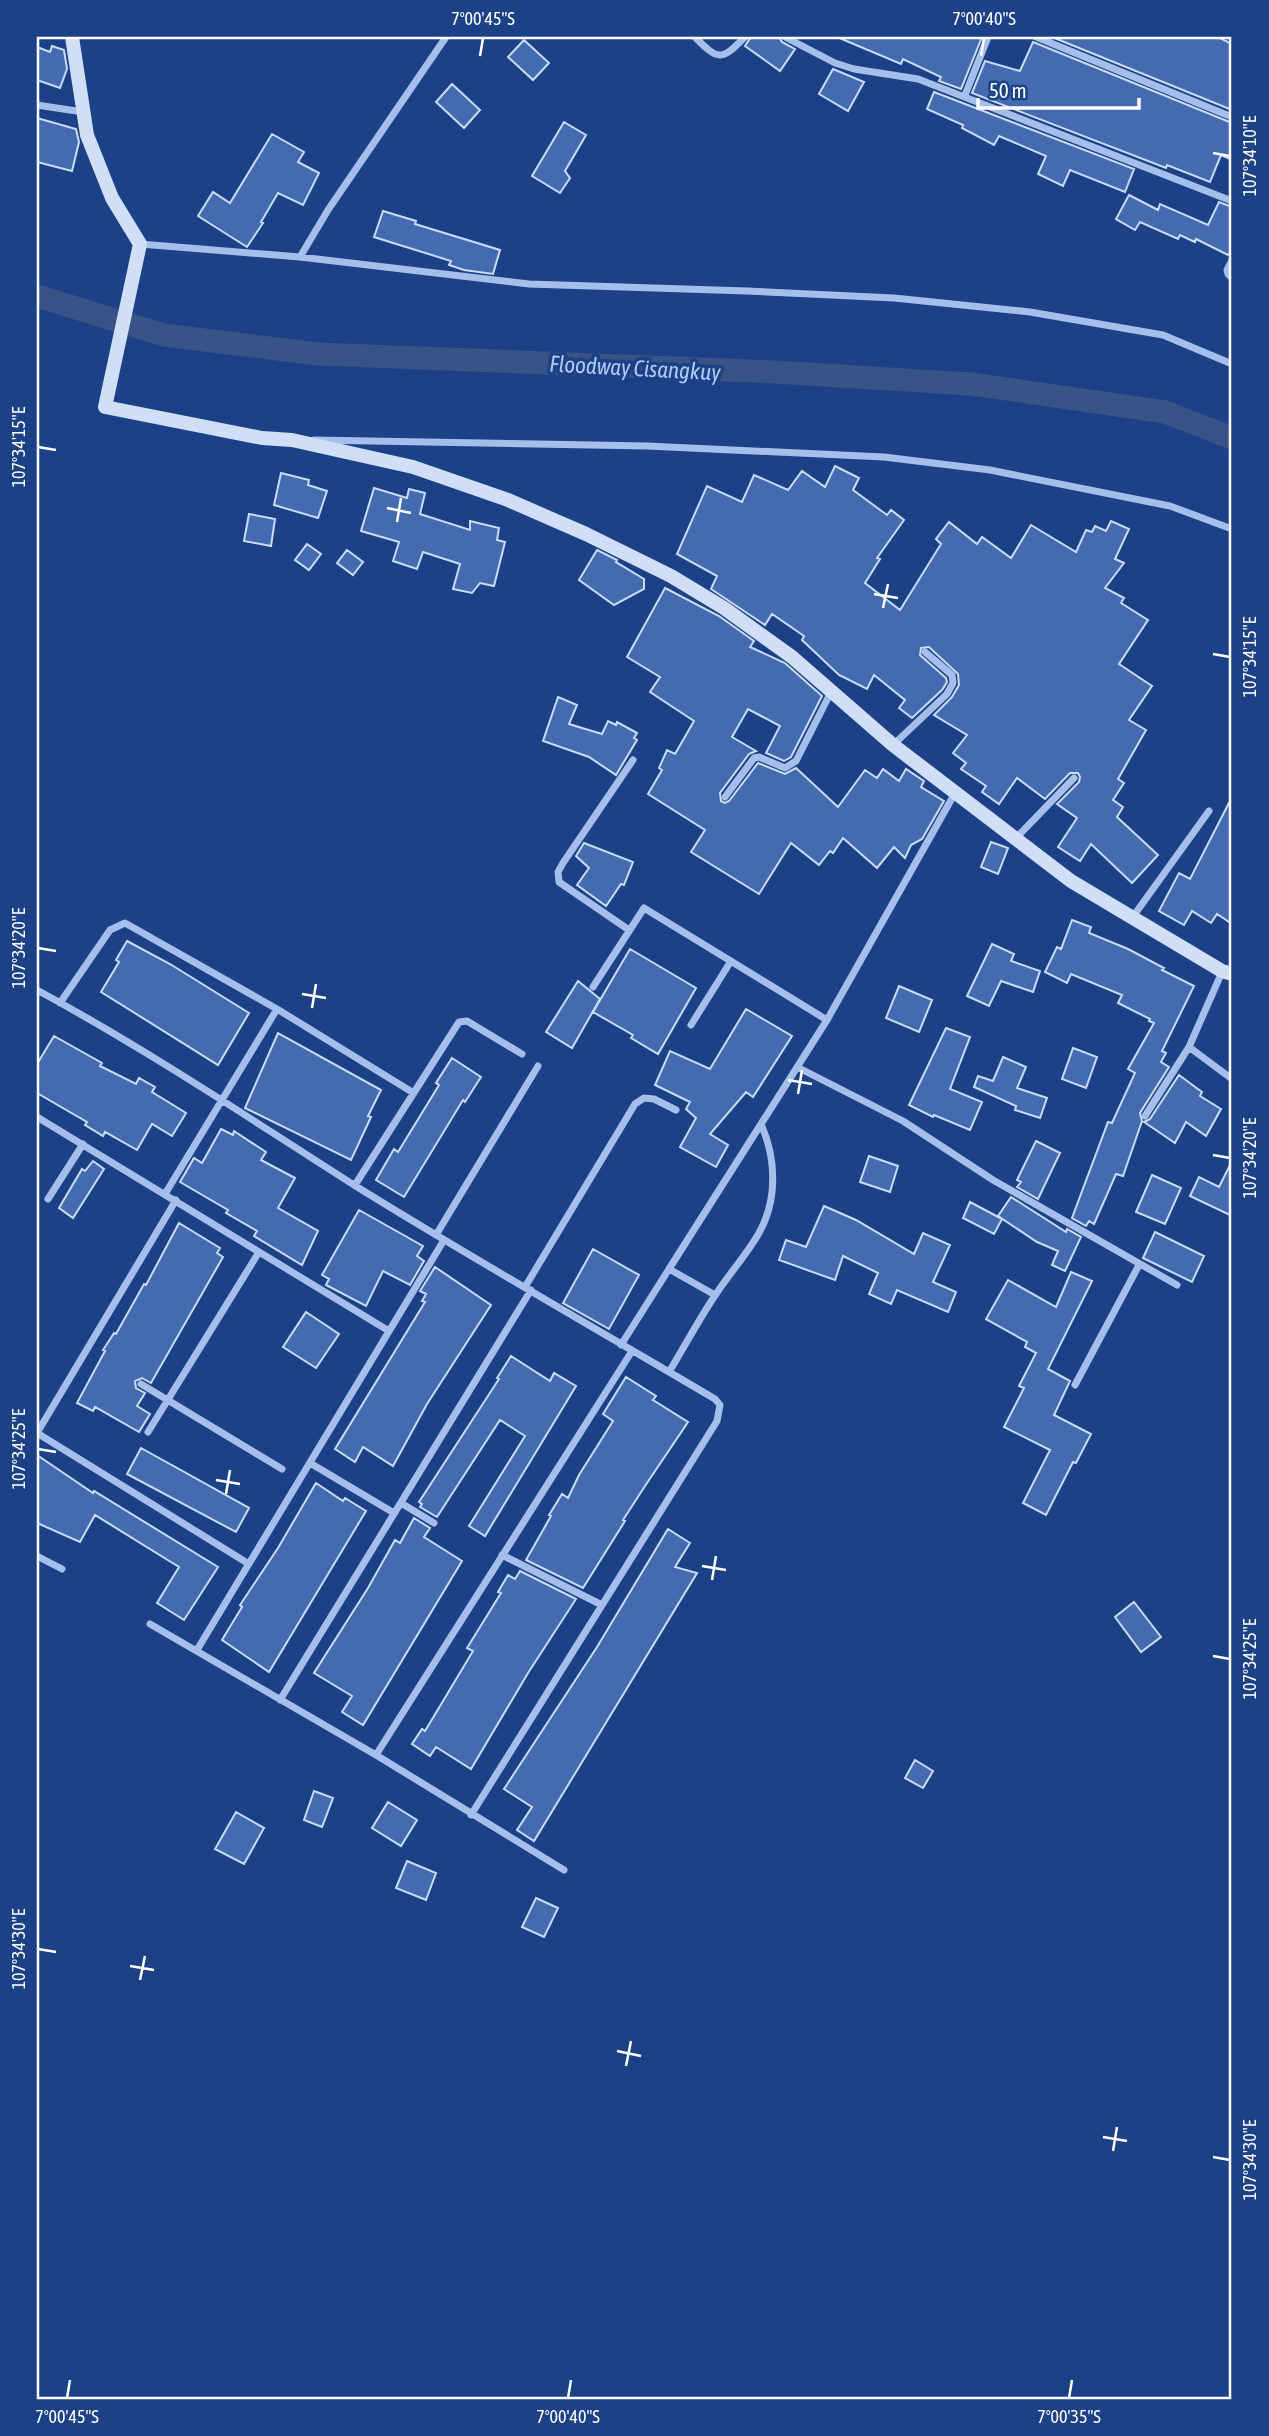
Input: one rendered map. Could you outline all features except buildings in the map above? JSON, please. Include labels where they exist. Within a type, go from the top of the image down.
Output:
[{"type":"street","points":[[72,37],[87,135],[112,198],[139,251],[105,407],[262,438],[292,440],[606,445],[884,457],[990,470],[1170,506],[1232,529]]},
{"type":"street","points":[[300,257],[328,209],[446,37]]},
{"type":"street","points":[[695,37],[709,51],[723,56],[746,37]]},
{"type":"street","points":[[785,37],[835,63],[854,69],[905,75],[965,95],[1232,201]]},
{"type":"street","points":[[965,95],[988,37]]},
{"type":"street","points":[[1036,37],[1232,117]]},
{"type":"street","points":[[37,105],[83,111]]},
{"type":"street","points":[[139,251],[300,257],[529,284],[894,298],[1030,312],[1163,335],[1232,364]]},
{"type":"street","points":[[1232,260],[1227,270],[1227,274],[1232,278]]},
{"type":"street","points":[[292,440],[414,467],[508,500],[586,534],[671,576],[724,608],[792,657],[893,745],[1071,881],[1227,973],[1189,1047],[1145,1116]]},
{"type":"street","points":[[893,745],[947,694],[953,683],[952,675],[925,652]]},
{"type":"street","points":[[725,797],[754,758],[759,757],[781,768],[788,768],[796,761],[831,691]]},
{"type":"street","points":[[629,930],[559,882],[558,876],[563,863],[633,760]]},
{"type":"street","points":[[1014,839],[1074,778]]},
{"type":"street","points":[[621,1345],[828,1020],[956,793]]},
{"type":"street","points":[[1132,918],[1209,811]]},
{"type":"street","points":[[593,987],[645,908],[828,1020]]},
{"type":"street","points":[[60,1003],[110,930],[125,923],[277,1009],[412,1092]]},
{"type":"street","points":[[691,1025],[731,961]]},
{"type":"street","points":[[37,990],[223,1100],[444,1240],[715,1399],[720,1405],[718,1421],[471,1815]]},
{"type":"street","points":[[165,1194],[277,1009]]},
{"type":"street","points":[[355,1185],[459,1022],[467,1021],[522,1054]]},
{"type":"street","points":[[1189,1047],[1232,1079]]},
{"type":"street","points":[[436,1235],[538,1066]]},
{"type":"street","points":[[797,1067],[903,1121],[993,1180],[1177,1285]]},
{"type":"street","points":[[280,1700],[401,1503],[635,1104],[644,1098],[676,1110]]},
{"type":"street","points":[[37,1117],[388,1331]]},
{"type":"street","points":[[669,1372],[715,1295],[760,1232],[768,1209],[773,1165],[771,1145],[761,1124]]},
{"type":"street","points":[[48,1199],[83,1144]]},
{"type":"street","points":[[176,1200],[37,1433],[249,1564]]},
{"type":"street","points":[[197,1650],[444,1240]]},
{"type":"street","points":[[148,1432],[259,1252]]},
{"type":"street","points":[[1075,1385],[1139,1265]]},
{"type":"street","points":[[668,1269],[715,1295]]},
{"type":"street","points":[[376,1755],[632,1351]]},
{"type":"street","points":[[141,1384],[282,1469]]},
{"type":"street","points":[[310,1463],[394,1513]]},
{"type":"street","points":[[401,1503],[434,1523]]},
{"type":"street","points":[[502,1555],[602,1605]]},
{"type":"street","points":[[37,1556],[62,1569]]},
{"type":"street","points":[[150,1624],[376,1755],[564,1870]]},
{"type":"waterway","name":"Floodway Cisangkuy","points":[[37,296],[164,335],[318,354],[774,372],[972,384],[1165,412],[1232,438]]}]
